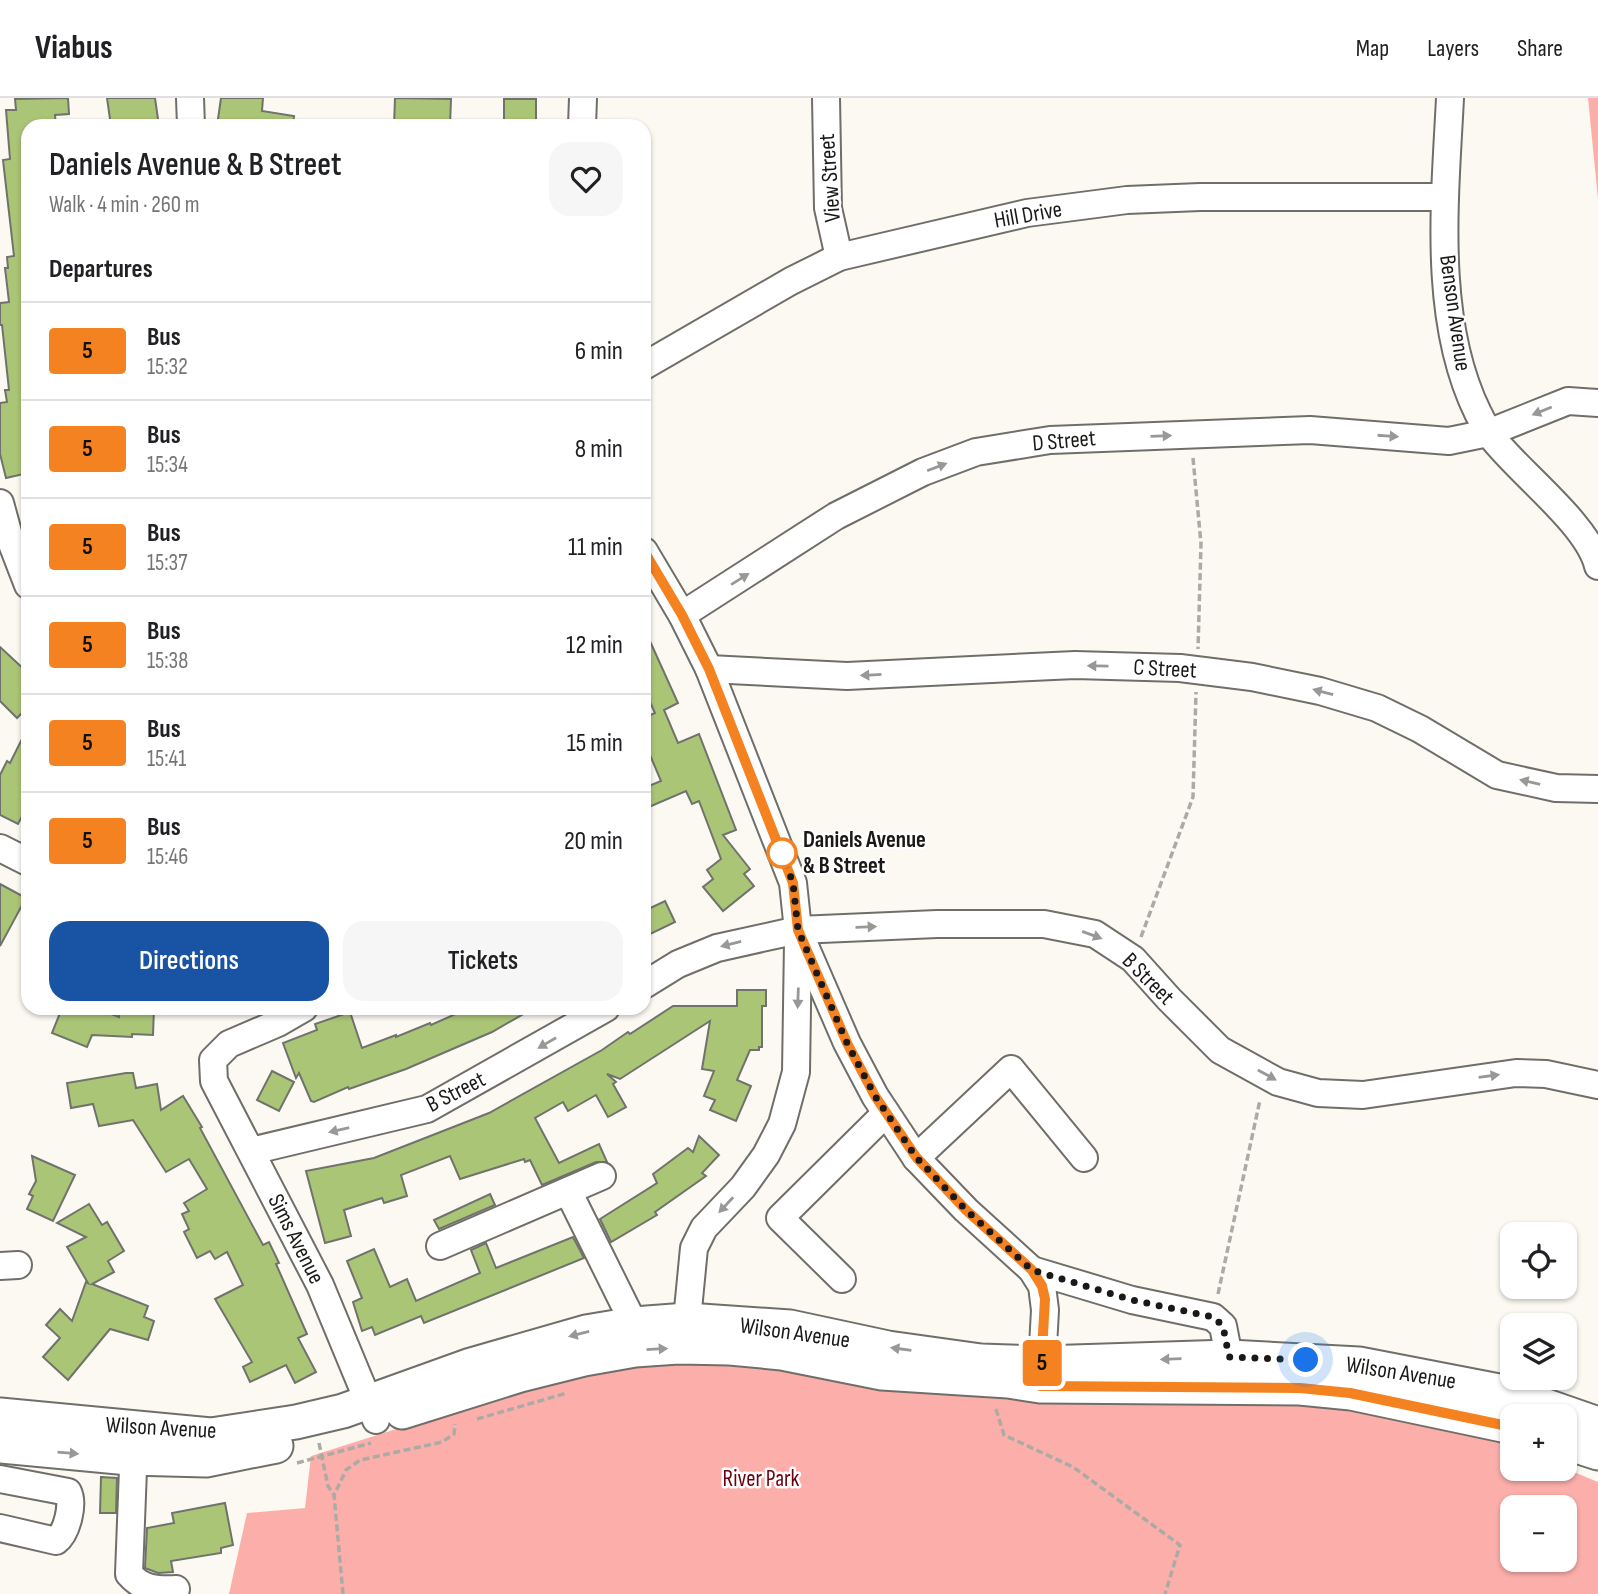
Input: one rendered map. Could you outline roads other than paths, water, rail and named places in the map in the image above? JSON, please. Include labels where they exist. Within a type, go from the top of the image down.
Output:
[{"type":"main road","name":"Wilson Avenue","points":[[0,1446],[129,1458],[206,1460],[318,1438],[373,1411],[519,1350],[586,1332],[634,1324],[687,1320],[790,1327],[888,1348],[981,1361],[1041,1374],[1350,1393],[1500,1424]]},
{"type":"main road","name":"Wilson Avenue","points":[[0,1415],[211,1435],[296,1422],[342,1411],[373,1411],[584,1359],[635,1350],[730,1348],[769,1351],[882,1373],[1008,1381],[1041,1374],[1229,1357],[1359,1364],[1508,1393],[1598,1424]]},
{"type":"main road","points":[[1577,1446],[1598,1453]]},
{"type":"street","points":[[190,98],[191,119]]},
{"type":"street","points":[[582,119],[583,98]]},
{"type":"street","name":"View Street","points":[[826,98],[828,208],[839,257]]},
{"type":"street","name":"Benson Avenue","points":[[1450,98],[1445,197],[1446,285],[1465,386],[1489,433],[1507,456],[1565,514],[1596,556],[1598,566]]},
{"type":"street","name":"Hill Drive","points":[[651,362],[791,281],[839,257],[1027,213],[1127,200],[1200,197],[1445,197]]},
{"type":"street","name":"D Street","points":[[682,615],[836,516],[923,472],[976,452],[1050,440],[1310,430],[1449,441],[1489,433],[1568,401],[1598,403]]},
{"type":"street","points":[[0,503],[21,567]]},
{"type":"street","points":[[651,563],[682,615],[709,669],[793,883],[798,930],[796,1072],[782,1124],[766,1155],[743,1186],[704,1228],[694,1248],[687,1320]]},
{"type":"street","name":"C Street","points":[[709,669],[847,676],[1075,665],[1197,670],[1252,677],[1321,691],[1377,708],[1420,729],[1497,775],[1556,788],[1598,789]]},
{"type":"street","points":[[0,848],[21,858]]},
{"type":"street","name":"B Street","points":[[651,981],[678,964],[718,948],[798,930],[937,924],[1044,924],[1095,934],[1133,959],[1220,1050],[1278,1082],[1318,1093],[1352,1095],[1516,1073],[1546,1074],[1598,1085]]},
{"type":"street","points":[[798,930],[847,1043],[886,1113],[916,1157],[966,1210],[1032,1270],[1042,1286],[1045,1299],[1041,1374]]},
{"type":"street","name":"Sims Avenue","points":[[289,1015],[229,1044],[213,1060],[214,1081],[320,1285],[373,1411]]},
{"type":"street","name":"B Street","points":[[251,1151],[427,1109],[594,1015]]},
{"type":"street","points":[[916,1157],[1011,1069],[1084,1158]]},
{"type":"street","points":[[842,1279],[780,1219],[886,1113]]},
{"type":"street","points":[[440,1246],[603,1176]]},
{"type":"street","points":[[568,1191],[634,1324]]},
{"type":"street","points":[[1032,1270],[1132,1300],[1213,1317],[1223,1326],[1229,1357]]},
{"type":"street","points":[[129,1458],[132,1469],[129,1574],[139,1585],[159,1590],[176,1589]]},
{"type":"street","points":[[0,1479],[68,1492],[72,1499],[62,1536],[56,1541],[0,1528]]},
{"type":"place","name":"Daniels Avenue & B Street","points":[[782,853]]},
{"type":"park label","name":"River Park","points":[[761,1479]]}]
